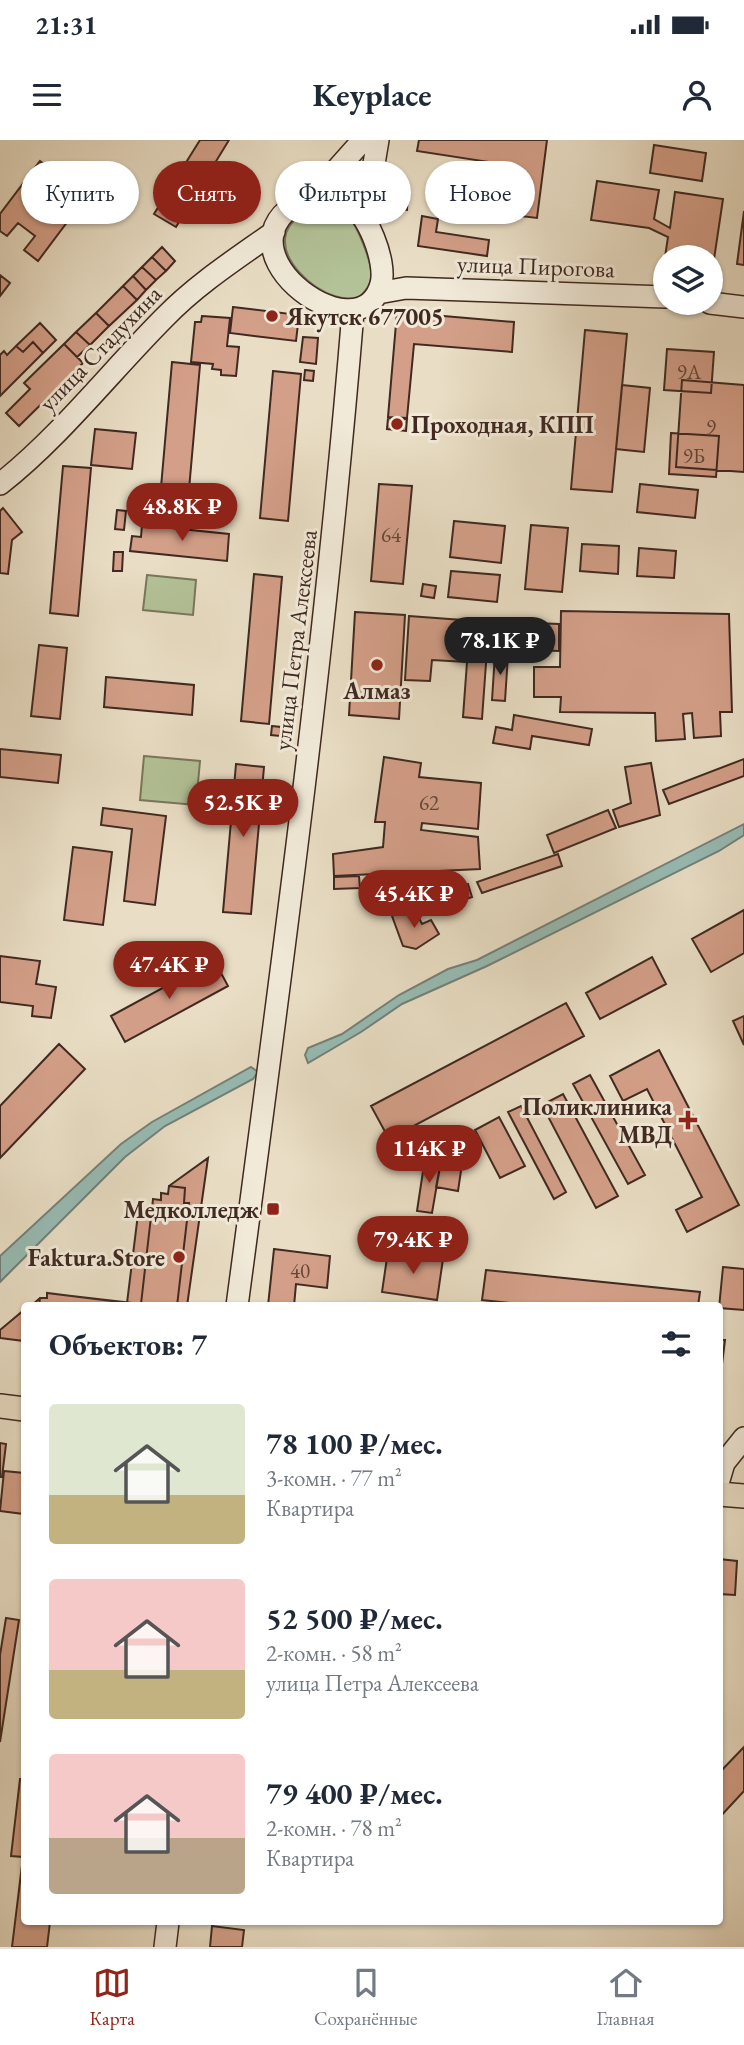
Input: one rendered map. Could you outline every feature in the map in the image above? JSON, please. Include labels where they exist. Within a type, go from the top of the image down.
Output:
[{"type":"main road","points":[[0,1406],[21,1409]]},
{"type":"main road","points":[[723,1494],[744,1496]]},
{"type":"street","points":[[344,161],[363,140]]},
{"type":"street","points":[[374,161],[378,140]]},
{"type":"street","points":[[278,224],[274,232],[273,251],[278,266]]},
{"type":"street","points":[[368,224],[383,266],[394,280],[406,288]]},
{"type":"street","name":"улица Стадухина","points":[[0,484],[56,432],[166,316],[202,283],[274,232]]},
{"type":"street","points":[[243,255],[260,254],[278,266],[292,282],[330,309],[353,312],[367,306],[378,293],[382,284],[383,266]]},
{"type":"street","name":"улица Пирогова","points":[[378,293],[406,288],[653,297]]},
{"type":"street","points":[[723,305],[744,307]]},
{"type":"street","name":"улица Петра Алексеева","points":[[237,1302],[298,840],[337,503],[353,312]]},
{"type":"street","points":[[723,1466],[744,1438]]},
{"type":"street","points":[[165,1947],[168,1925]]},
{"type":"green space","points":[[292,224],[354,224],[366,251],[371,271],[365,291],[352,298],[335,296],[316,287],[300,273],[288,255],[285,237]]},
{"type":"green space","points":[[147,575],[196,580],[193,615],[143,610]]},
{"type":"green space","points":[[144,756],[200,761],[196,805],[140,800]]},
{"type":"water","points":[[744,824],[744,835],[719,851],[487,966],[402,1004],[308,1063],[305,1055],[308,1048],[342,1034],[399,995],[448,969],[477,960]]},
{"type":"water","points":[[251,1067],[258,1072],[253,1079],[165,1126],[125,1157],[0,1282],[0,1256],[121,1144],[152,1122]]},
{"type":"building","points":[[200,140],[229,140],[216,161],[187,161]]},
{"type":"building","points":[[419,140],[547,140],[537,218],[535,161],[482,161],[417,151]]},
{"type":"building","points":[[654,145],[706,153],[702,181],[650,173]]},
{"type":"building","points":[[597,181],[659,190],[654,219],[670,228],[675,192],[723,199],[716,245],[667,245],[668,237],[649,228],[591,220]]},
{"type":"building","points":[[21,186],[21,224],[66,224],[38,261],[24,250],[35,236],[18,223],[7,236],[0,231],[0,214]]},
{"type":"building","points":[[744,211],[744,265],[737,264]]},
{"type":"building","points":[[422,216],[425,217],[425,224],[437,224],[436,232],[489,240],[487,256],[418,246]]},
{"type":"building","points":[[162,247],[175,261],[166,271],[152,257]]},
{"type":"building","points":[[152,257],[166,271],[156,280],[142,267]]},
{"type":"building","points":[[142,267],[156,280],[146,290],[133,276]]},
{"type":"building","points":[[0,275],[10,283],[0,296]]},
{"type":"building","points":[[133,276],[146,290],[137,300],[123,286]]},
{"type":"building","points":[[123,286],[137,300],[109,326],[96,313]]},
{"type":"building","points":[[233,307],[299,315],[296,341],[230,333]]},
{"type":"building","points":[[397,312],[514,322],[512,352],[414,344],[407,418],[388,417]]},
{"type":"building","points":[[96,313],[109,326],[90,345],[76,332]]},
{"type":"building","points":[[202,316],[230,318],[227,346],[239,347],[236,376],[221,375],[221,370],[212,369],[213,364],[191,362],[195,322],[201,322]]},
{"type":"building","points":[[40,323],[56,340],[43,353],[33,342],[23,352],[16,346]]},
{"type":"building","points":[[585,330],[627,334],[612,492],[571,489]]},
{"type":"building","points":[[76,332],[90,345],[77,357],[64,344]]},
{"type":"building","points":[[303,337],[318,338],[316,364],[300,362]]},
{"type":"building","points":[[33,342],[43,353],[0,396],[0,355],[4,351],[7,355],[16,346],[23,352]]},
{"type":"building","points":[[64,344],[83,363],[19,426],[6,413],[30,389],[24,383]]},
{"type":"building","points":[[667,349],[714,352],[711,393],[664,390]]},
{"type":"building","points":[[172,362],[200,365],[187,512],[159,510]]},
{"type":"building","points":[[305,370],[314,371],[313,381],[304,380]]},
{"type":"building","points":[[273,371],[301,374],[288,521],[260,518]]},
{"type":"building","points":[[682,380],[744,385],[744,472],[676,467]]},
{"type":"building","points":[[622,385],[650,388],[644,452],[616,449]]},
{"type":"building","name":"Проходная, КПП","points":[[388,418],[407,419],[406,431],[387,429]]},
{"type":"building","points":[[95,429],[136,433],[132,469],[91,465]]},
{"type":"building","points":[[671,433],[719,436],[716,477],[669,474]]},
{"type":"building","points":[[63,466],[91,468],[78,616],[50,613]]},
{"type":"building","points":[[379,484],[412,486],[403,584],[371,581]]},
{"type":"building","points":[[640,484],[698,490],[695,518],[637,512]]},
{"type":"building","points":[[3,508],[22,532],[12,540],[8,574],[0,573],[0,511]]},
{"type":"building","points":[[117,510],[126,511],[124,530],[115,529]]},
{"type":"building","points":[[454,521],[505,526],[501,563],[450,557]]},
{"type":"building","points":[[142,525],[229,534],[227,561],[130,551],[132,536],[141,537]]},
{"type":"building","points":[[531,525],[568,528],[562,592],[525,589]]},
{"type":"building","points":[[582,544],[619,546],[618,574],[580,571]]},
{"type":"building","points":[[639,548],[676,551],[674,578],[637,576]]},
{"type":"building","points":[[114,552],[123,552],[122,571],[113,571]]},
{"type":"building","points":[[451,571],[500,575],[497,602],[448,597]]},
{"type":"building","points":[[254,574],[282,577],[269,724],[241,721]]},
{"type":"building","points":[[423,584],[436,586],[434,598],[421,596]]},
{"type":"building","points":[[561,611],[729,614],[732,712],[720,712],[721,736],[694,738],[692,713],[683,714],[685,739],[656,741],[655,713],[560,712],[561,697],[534,697],[534,667],[560,667]]},
{"type":"building","name":"Алмаз","points":[[355,612],[405,615],[399,719],[349,715]]},
{"type":"building","points":[[409,616],[489,622],[482,719],[463,717],[467,662],[432,660],[430,681],[405,680]]},
{"type":"building","points":[[534,623],[559,624],[559,651],[533,650]]},
{"type":"building","points":[[39,645],[67,648],[60,719],[31,716]]},
{"type":"building","points":[[495,654],[508,655],[505,701],[492,700]]},
{"type":"building","points":[[106,677],[194,685],[192,715],[104,707]]},
{"type":"building","points":[[514,715],[592,729],[589,745],[532,736],[530,749],[493,743],[496,727],[512,730]]},
{"type":"building","points":[[272,726],[281,727],[280,736],[271,735]]},
{"type":"building","points":[[0,749],[61,755],[58,783],[0,777]]},
{"type":"building","points":[[384,757],[421,763],[419,777],[481,783],[478,829],[422,823],[421,830],[478,837],[480,869],[334,876],[333,854],[383,847],[385,822],[375,822]]},
{"type":"building","points":[[744,759],[744,776],[669,804],[663,790]]},
{"type":"building","points":[[651,763],[660,815],[619,827],[613,810],[631,803],[625,767]]},
{"type":"building","points":[[236,764],[264,767],[251,914],[223,912]]},
{"type":"building","points":[[103,808],[166,816],[155,905],[124,901],[132,829],[101,825]]},
{"type":"building","points":[[608,810],[616,828],[554,853],[547,835]]},
{"type":"building","points":[[73,847],[112,852],[103,925],[64,920]]},
{"type":"building","points":[[558,854],[562,866],[482,893],[477,882]]},
{"type":"building","points":[[359,876],[360,888],[334,889],[334,877]]},
{"type":"building","points":[[468,884],[472,897],[432,910],[427,898]]},
{"type":"building","points":[[408,908],[413,919],[419,918],[422,924],[431,920],[439,934],[416,949],[403,946],[392,916]]},
{"type":"building","points":[[744,910],[744,953],[711,972],[692,939]]},
{"type":"building","points":[[0,956],[40,961],[36,984],[56,987],[51,1018],[32,1016],[33,1006],[0,1002]]},
{"type":"building","points":[[652,957],[666,984],[600,1019],[586,993]]},
{"type":"building","points":[[214,960],[228,986],[125,1042],[111,1016]]},
{"type":"building","points":[[566,1003],[584,1036],[389,1139],[371,1106]]},
{"type":"building","points":[[744,1016],[744,1045],[733,1021]]},
{"type":"building","points":[[59,1044],[85,1069],[0,1158],[0,1106]]},
{"type":"building","points":[[659,1050],[739,1205],[687,1232],[676,1210],[702,1197],[647,1089],[623,1101],[610,1076]]},
{"type":"building","points":[[590,1075],[645,1175],[628,1184],[573,1084]]},
{"type":"building","points":[[563,1094],[618,1196],[596,1208],[542,1105]]},
{"type":"building","points":[[521,1106],[566,1192],[554,1199],[508,1112]]},
{"type":"building","points":[[499,1117],[525,1166],[500,1178],[475,1130]]},
{"type":"building","points":[[208,1158],[188,1302],[127,1302],[138,1214],[144,1214],[145,1208],[152,1209],[153,1199],[161,1200],[161,1193],[168,1194],[169,1186]]},
{"type":"building","points":[[425,1158],[441,1161],[432,1213],[417,1211]]},
{"type":"building","points":[[441,1161],[462,1164],[458,1191],[436,1187]]},
{"type":"building","points":[[169,1186],[185,1188],[184,1203],[189,1203],[177,1302],[141,1302],[153,1199],[161,1200],[161,1193],[168,1194]]},
{"type":"building","points":[[274,1249],[330,1256],[327,1288],[296,1284],[294,1302],[268,1302]]},
{"type":"building","points":[[388,1251],[443,1259],[437,1300],[382,1292]]},
{"type":"building","points":[[723,1267],[744,1269],[744,1310],[723,1308],[723,1302],[720,1302]]},
{"type":"building","points":[[486,1270],[700,1292],[699,1302],[482,1300]]},
{"type":"building","points":[[47,1293],[119,1302],[36,1302],[40,1298],[47,1298]]},
{"type":"building","points":[[47,1293],[124,1302],[40,1302],[40,1298],[47,1298]]},
{"type":"building","points":[[21,1312],[21,1341],[0,1338],[0,1330]]},
{"type":"building","points":[[0,1443],[6,1444],[2,1477],[0,1477]]},
{"type":"building","points":[[4,1471],[21,1473],[21,1514],[0,1511]]},
{"type":"building","points":[[723,1559],[737,1561],[735,1595],[723,1594]]},
{"type":"building","points":[[6,1618],[19,1620],[0,1742],[0,1655]]},
{"type":"building","points":[[744,1747],[744,1791],[723,1814],[723,1769]]},
{"type":"building","points":[[20,1779],[21,1779],[21,1857],[11,1856]]},
{"type":"building","points":[[21,1873],[21,1925],[50,1925],[47,1947],[12,1947]]},
{"type":"building","points":[[212,1926],[244,1930],[242,1947],[210,1947]]},
{"type":"place","name":"Якутск 677005","points":[[272,316]]},
{"type":"place","name":"Проходная, КПП","points":[[397,424]]},
{"type":"place","name":"Алмаз","points":[[377,665]]},
{"type":"place","name":"Поликлиника МВД","points":[[688,1120]]},
{"type":"place","name":"Медколледж","points":[[273,1209]]},
{"type":"place","name":"Faktura.Store","points":[[179,1257]]}]
